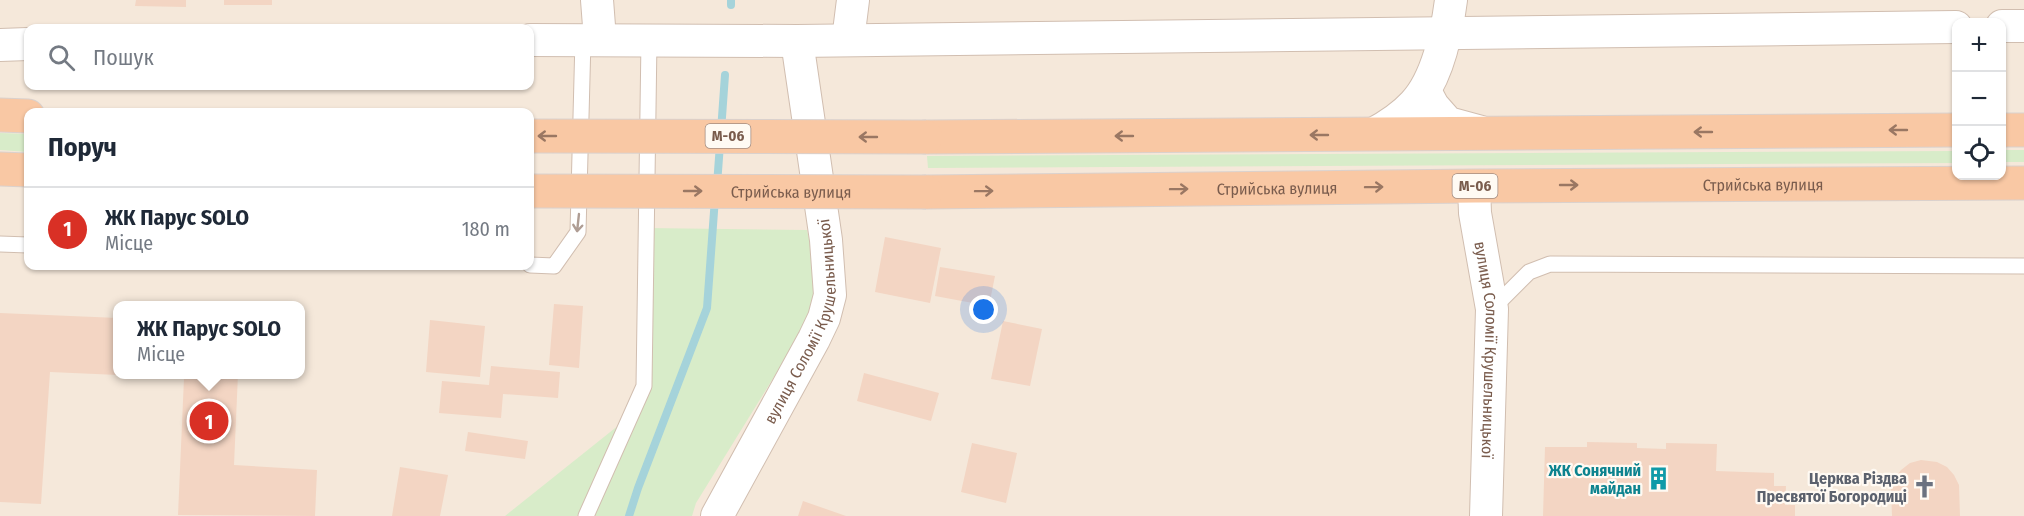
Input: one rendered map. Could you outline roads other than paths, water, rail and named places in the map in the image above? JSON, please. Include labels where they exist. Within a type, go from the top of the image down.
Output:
[{"type":"highway","points":[[0,115],[24,116]]},
{"type":"highway","name":"М-06","points":[[534,136],[926,137],[1952,130]]},
{"type":"highway","points":[[2006,130],[2024,130]]},
{"type":"highway","points":[[0,169],[24,170]]},
{"type":"highway","name":"Стрийська вулиця","points":[[534,191],[926,192],[2024,183]]},
{"type":"street","points":[[592,39],[597,0]]},
{"type":"street","points":[[848,40],[853,0]]},
{"type":"street","points":[[1373,134],[1395,121],[1414,105],[1425,91],[1447,34],[1451,0]]},
{"type":"street","points":[[2006,27],[2024,26]]},
{"type":"street","points":[[534,40],[797,41],[1952,27]]},
{"type":"street","name":"вулиця Соломії Крушельницької","points":[[717,516],[814,339],[824,318],[830,295],[826,240],[797,41]]},
{"type":"street","points":[[0,45],[24,44]]},
{"type":"street","points":[[1425,91],[1433,106],[1448,123],[1486,134]]},
{"type":"street","name":"вулиця Соломії Крушельницької","points":[[1474,186],[1475,213],[1492,309],[1486,516]]},
{"type":"lane","points":[[534,265],[554,266],[578,232],[592,39]]},
{"type":"lane","points":[[586,516],[644,386],[649,40]]},
{"type":"lane","points":[[0,244],[24,245]]},
{"type":"lane","points":[[1492,309],[1529,272],[1550,264],[2024,266]]},
{"type":"waterway","points":[[731,0],[731,5]]},
{"type":"waterway","points":[[721,131],[725,75]]},
{"type":"waterway","points":[[717,185],[720,144]]},
{"type":"waterway","points":[[629,516],[707,308],[715,198]]},
{"type":"place","name":"ЖК Парус SOLO","points":[[209,421]]},
{"type":"place","name":"ЖК Сонячний майдан","points":[[1659,479]]},
{"type":"place","name":"Церква Різдва Пресвятої Богородиці","points":[[1925,487]]}]
